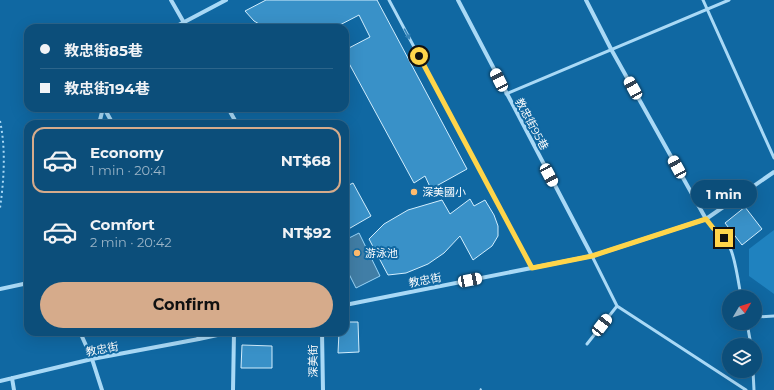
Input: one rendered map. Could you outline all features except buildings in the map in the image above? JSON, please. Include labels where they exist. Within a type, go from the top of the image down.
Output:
[{"type":"street","points":[[171,0],[184,23],[226,0]]},
{"type":"street","name":"教忠街95巷","points":[[458,0],[592,256]]},
{"type":"street","points":[[586,0],[612,50],[706,219]]},
{"type":"street","name":"教忠街","points":[[349,304],[592,256],[706,219],[774,172]]},
{"type":"street","points":[[0,289],[24,283]]},
{"type":"street","points":[[82,336],[92,359],[102,390]]},
{"type":"street","name":"教忠街","points":[[0,381],[92,359],[213,336]]},
{"type":"street","points":[[232,336],[233,390]]},
{"type":"street","name":"深美街","points":[[322,336],[323,390]]},
{"type":"street","points":[[12,378],[14,390]]},
{"type":"lane","points":[[389,0],[532,268]]},
{"type":"lane","points":[[704,0],[774,158]]},
{"type":"lane","points":[[506,94],[729,0]]},
{"type":"lane","points":[[706,219],[724,238],[731,249],[740,290]]},
{"type":"lane","points":[[592,256],[617,306],[746,390]]},
{"type":"lane","points":[[587,344],[617,306]]},
{"type":"lane","points":[[762,317],[774,316]]},
{"type":"lane","points":[[753,378],[754,390]]},
{"type":"path","points":[[0,122],[2,133],[4,184],[0,208]]},
{"type":"path","points":[[480,390],[483,387]]},
{"type":"shaded area","points":[[774,230],[774,294],[749,276],[749,249]]},
{"type":"shaded area","name":"游泳池","points":[[359,233],[380,276],[356,288],[349,274],[349,238]]},
{"type":"place","name":"深美國小","points":[[414,192]]},
{"type":"place","name":"游泳池","points":[[357,253]]},
{"type":"route","points":[[419,56],[532,268],[592,256],[706,219],[724,238]]}]
